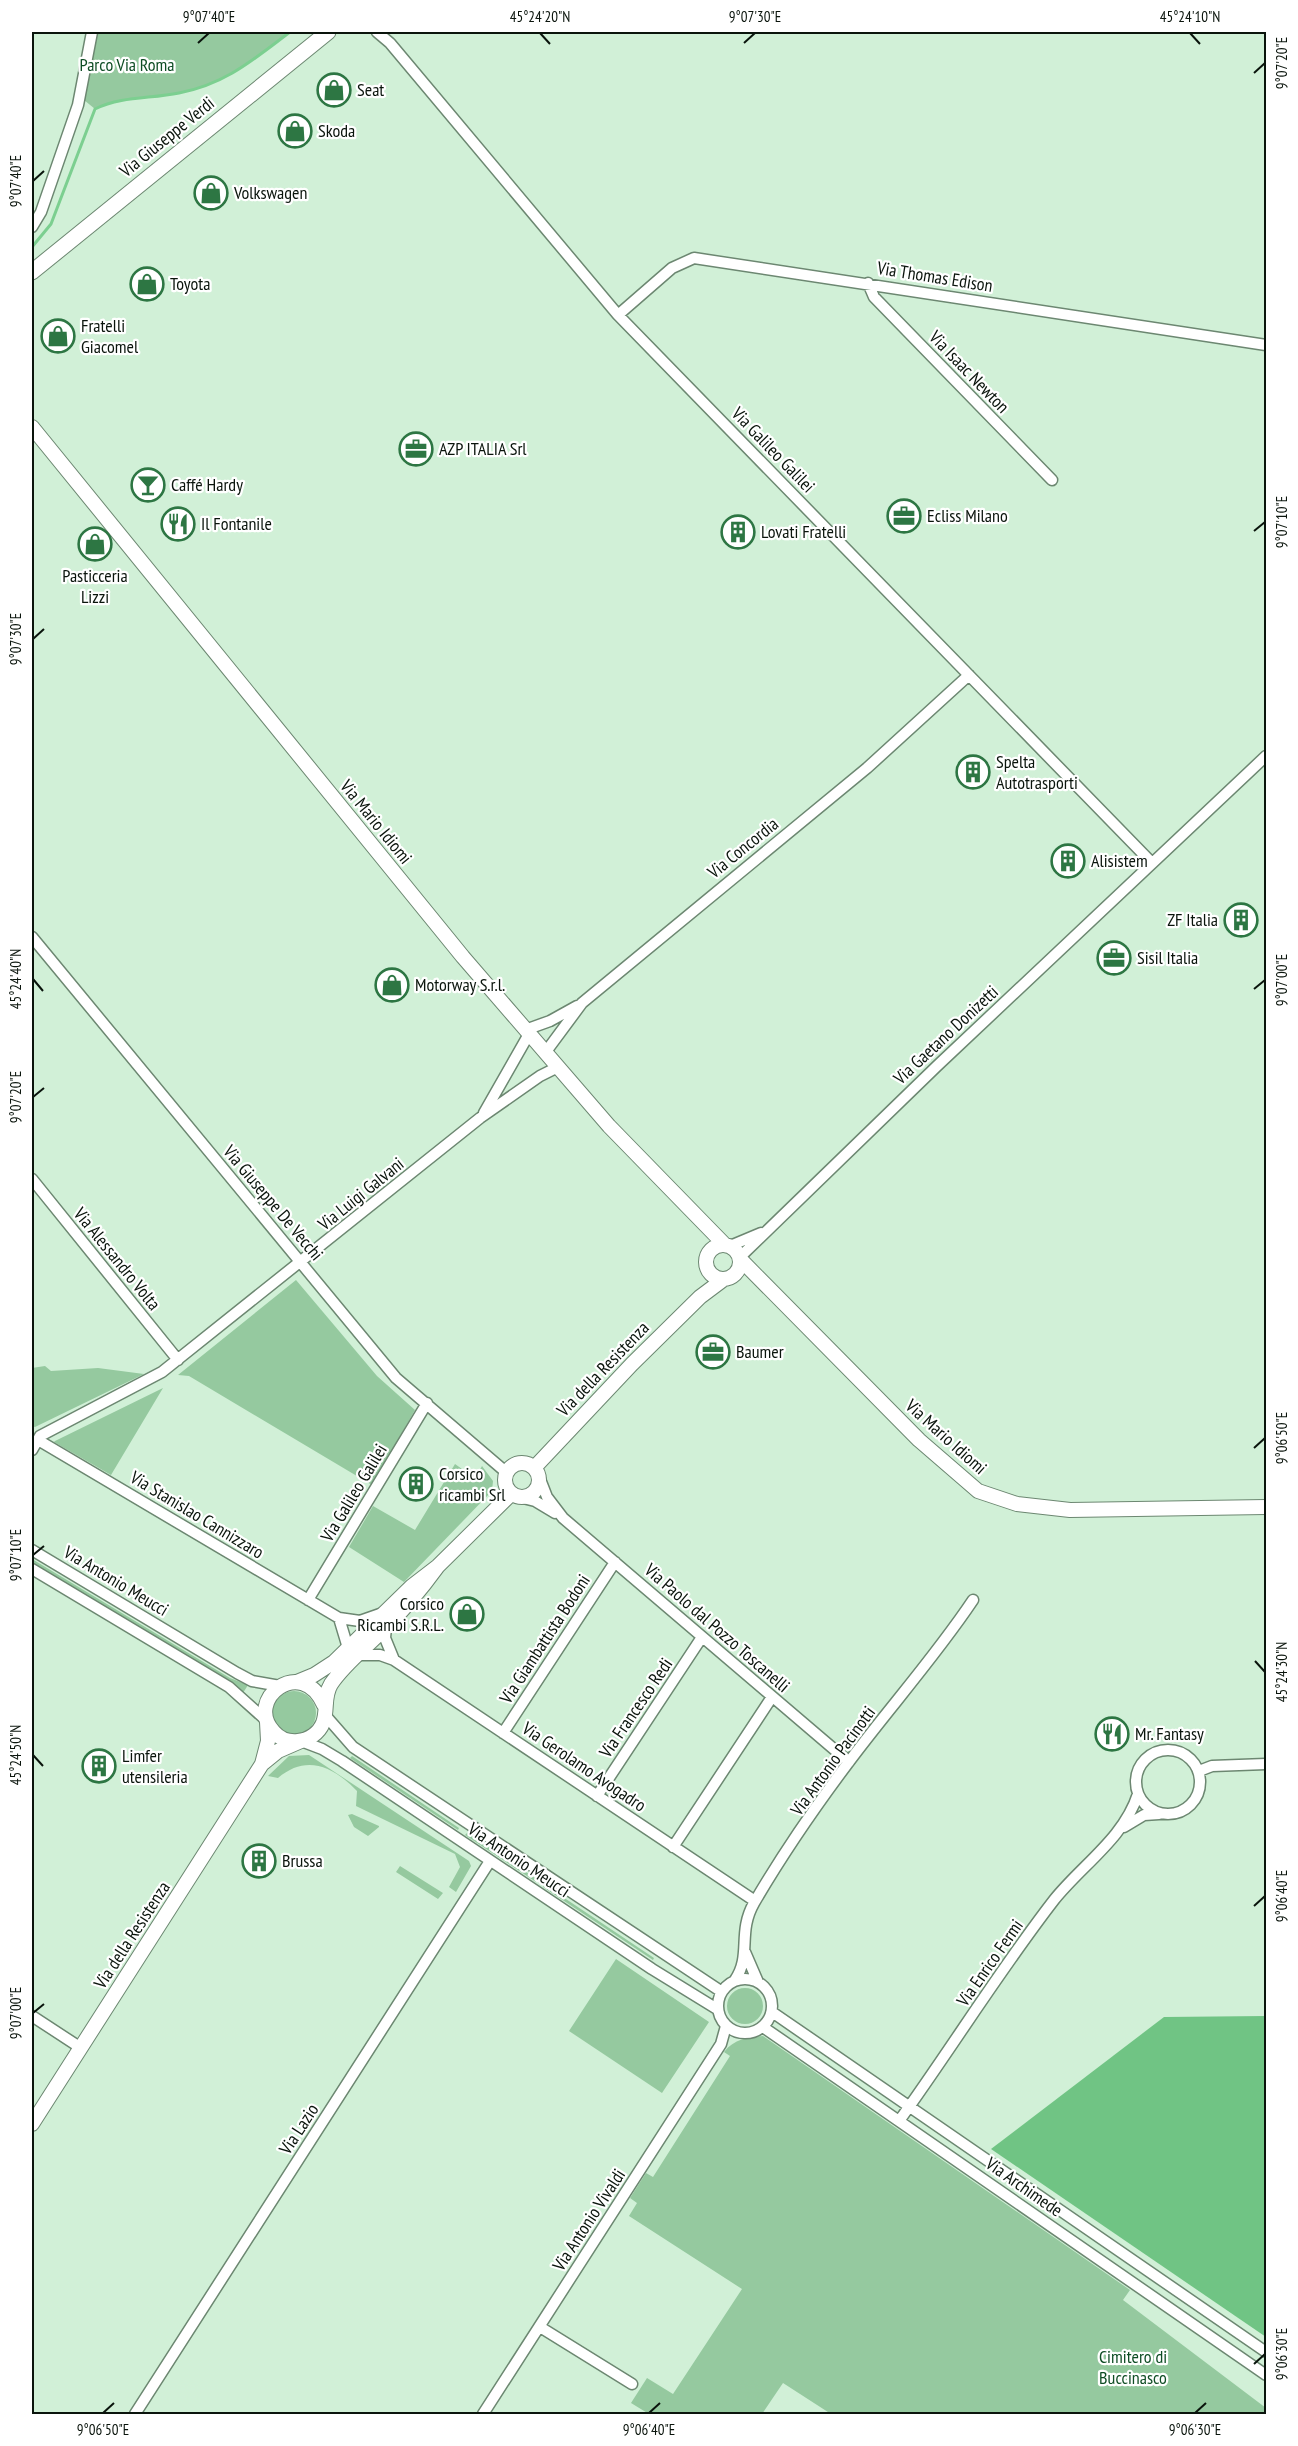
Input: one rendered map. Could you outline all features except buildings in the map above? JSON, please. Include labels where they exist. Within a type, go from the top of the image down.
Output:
[{"type":"main road","name":"Via Giuseppe Verdi","points":[[32,272],[328,32]]},
{"type":"street","points":[[32,227],[41,212],[78,105],[92,32]]},
{"type":"street","name":"Via Galileo Galilei","points":[[377,32],[390,43],[618,315],[1152,863]]},
{"type":"street","name":"Via Galileo Galilei","points":[[384,32],[390,43]]},
{"type":"street","name":"Via Thomas Edison","points":[[618,315],[672,268],[694,258],[1266,345]]},
{"type":"street","name":"Via Isaac Newton","points":[[868,283],[874,297],[1052,480]]},
{"type":"street","name":"Via Mario Idiomi","points":[[32,427],[463,957],[609,1126],[727,1245]]},
{"type":"street","name":"Via Concordia","points":[[545,1053],[582,1003],[867,768],[969,675]]},
{"type":"street","points":[[1152,863],[1266,756]]},
{"type":"street","name":"Via Gaetano Donizetti","points":[[740,1259],[764,1232],[1152,863]]},
{"type":"street","name":"Via Giuseppe De Vecchi","points":[[32,937],[396,1378],[507,1473]]},
{"type":"street","points":[[527,1032],[582,1003]]},
{"type":"street","name":"Via Luigi Galvani","points":[[480,1119],[527,1032]]},
{"type":"street","name":"Via Luigi Galvani","points":[[38,1440],[162,1372],[302,1263],[480,1119],[540,1076],[558,1067]]},
{"type":"street","name":"Via Alessandro Volta","points":[[32,1179],[178,1360]]},
{"type":"street","points":[[700,1298],[707,1268],[706,1259],[711,1250],[707,1227]]},
{"type":"street","name":"Via Gaetano Donizetti","points":[[727,1245],[764,1232]]},
{"type":"street","points":[[711,1250],[727,1245],[740,1259],[739,1269],[729,1278]]},
{"type":"street","name":"Via Mario Idiomi","points":[[740,1259],[919,1440],[978,1491],[1017,1504],[1070,1510],[1266,1507]]},
{"type":"street","points":[[707,1268],[714,1276],[761,1282]]},
{"type":"street","name":"Via della Resistenza","points":[[537,1474],[632,1364],[700,1298],[729,1278]]},
{"type":"street","name":"Via Galileo Galilei","points":[[308,1600],[427,1403]]},
{"type":"street","points":[[32,1450],[38,1440]]},
{"type":"street","name":"Via Stanislao Cannizzaro","points":[[38,1440],[339,1618],[360,1622],[388,1609]]},
{"type":"street","points":[[438,1566],[417,1595],[386,1627],[353,1652],[319,1672],[297,1682],[280,1686],[269,1698],[265,1712],[267,1721],[278,1737],[289,1741],[301,1741],[319,1730],[332,1683],[353,1652],[388,1609],[517,1496],[534,1493],[537,1474],[523,1463],[516,1464],[507,1473],[505,1481],[517,1496]]},
{"type":"street","name":"Via Paolo dal Pozzo Toscanelli","points":[[537,1474],[547,1497],[563,1518]]},
{"type":"street","name":"Via Paolo dal Pozzo Toscanelli","points":[[517,1496],[535,1501],[563,1518],[849,1762]]},
{"type":"street","name":"Via Antonio Meucci","points":[[32,1550],[237,1673],[252,1681],[280,1686]]},
{"type":"street","name":"Via Giambattista Bodoni","points":[[503,1733],[615,1562]]},
{"type":"street","name":"Via Antonio Meucci","points":[[32,1569],[229,1688],[267,1721]]},
{"type":"street","name":"Via Antonio Pacinotti","points":[[735,1980],[740,1972],[744,1952],[743,1931],[755,1901],[849,1762],[921,1673],[973,1600]]},
{"type":"street","points":[[339,1618],[353,1652]]},
{"type":"street","points":[[386,1627],[385,1638],[394,1660]]},
{"type":"street","name":"Via Francesco Redi","points":[[597,1796],[702,1637]]},
{"type":"street","name":"Via Gerolamo Avogadro","points":[[353,1652],[380,1655],[394,1660],[755,1901]]},
{"type":"street","points":[[297,1682],[313,1688],[325,1710]]},
{"type":"street","points":[[674,1847],[772,1697]]},
{"type":"street","name":"Via Antonio Meucci","points":[[325,1710],[353,1746],[722,1992]]},
{"type":"street","name":"Via della Resistenza","points":[[32,2124],[262,1764],[268,1741],[267,1721]]},
{"type":"street","name":"Via della Resistenza","points":[[262,1764],[278,1751],[301,1741]]},
{"type":"street","name":"Via Antonio Meucci","points":[[301,1741],[322,1749],[342,1761],[652,1969],[717,2009]]},
{"type":"street","points":[[1160,1750],[1184,1754],[1199,1771],[1201,1780],[1196,1799],[1181,1812],[1144,1815],[1119,1831],[1130,1815],[1138,1794],[1138,1770],[1147,1757],[1160,1750]]},
{"type":"street","points":[[1199,1771],[1212,1766],[1266,1764]]},
{"type":"street","points":[[1138,1794],[1147,1807],[1161,1814]]},
{"type":"street","name":"Via Enrico Fermi","points":[[899,2121],[1054,1900],[1119,1831]]},
{"type":"street","name":"Via Lazio","points":[[135,2415],[490,1860]]},
{"type":"street","name":"Via Antonio Pacinotti","points":[[744,1952],[758,1982]]},
{"type":"street","points":[[750,1979],[758,1982],[770,1995],[772,2012],[763,2027],[745,2034],[731,2029],[717,2009],[722,1992],[735,1980],[750,1979]]},
{"type":"street","name":"Via Archimede","points":[[772,2012],[1266,2352]]},
{"type":"street","points":[[32,2016],[81,2048]]},
{"type":"street","name":"Via Archimede","points":[[763,2027],[1266,2375]]},
{"type":"street","name":"Via Antonio Vivaldi","points":[[483,2415],[731,2029]]},
{"type":"street","points":[[540,2327],[632,2385]]},
{"type":"green space","name":"Parco Via Roma","points":[[98,32],[290,32],[239,69],[196,89],[115,102],[95,109],[84,100]]},
{"type":"green space","points":[[296,1280],[377,1376],[415,1410],[372,1485],[189,1376],[178,1375]]},
{"type":"green space","points":[[45,1366],[51,1371],[98,1368],[144,1374],[35,1427],[32,1426],[32,1368]]},
{"type":"green space","points":[[163,1388],[111,1475],[54,1442],[55,1441]]},
{"type":"green space","points":[[455,1464],[462,1469],[458,1475],[464,1480],[469,1473],[476,1477],[482,1466],[493,1481],[492,1491],[404,1582],[349,1547],[373,1506],[415,1530]]},
{"type":"green space","points":[[32,1559],[230,1678],[248,1685],[243,1693],[229,1681],[32,1563]]},
{"type":"green space","points":[[294,1691],[303,1692],[310,1697],[315,1704],[315,1722],[310,1729],[303,1734],[294,1735],[285,1734],[278,1729],[273,1722],[272,1713],[273,1704],[278,1697],[285,1692]]},
{"type":"green space","points":[[309,1755],[469,1861],[471,1866],[456,1892],[449,1887],[460,1867],[455,1854],[356,1806],[357,1791],[338,1775],[319,1766],[309,1765],[299,1766],[278,1778],[268,1776],[289,1756]]},
{"type":"green space","points":[[352,1756],[459,1828],[458,1830],[350,1758]]},
{"type":"green space","points":[[352,1814],[379,1827],[368,1836],[354,1827],[348,1815]]},
{"type":"green space","points":[[467,1833],[538,1880],[536,1882],[465,1835]]},
{"type":"green space","points":[[400,1866],[443,1893],[438,1899],[396,1872]]},
{"type":"green space","points":[[545,1885],[654,1958],[653,1960],[543,1887]]},
{"type":"green space","points":[[616,1959],[709,2022],[662,2093],[569,2031]]},
{"type":"green space","points":[[745,1988],[758,1993],[763,2006],[758,2019],[745,2024],[732,2019],[727,2006],[732,1993]]},
{"type":"green space","points":[[1266,2016],[1266,2337],[991,2149],[1164,2017]]},
{"type":"green space","name":"Cimitero di Buccinasco","points":[[763,2036],[1130,2290],[1123,2300],[1266,2408],[1266,2414],[831,2414],[783,2383],[762,2414],[649,2414],[631,2403],[647,2378],[673,2394],[742,2289],[629,2216],[637,2203],[630,2198],[646,2173],[653,2177],[730,2056],[724,2052],[732,2044]]},
{"type":"waterway","points":[[32,247],[51,224],[95,109],[115,102],[196,89],[239,69],[290,32]]},
{"type":"place","name":"Seat","points":[[334,90]]},
{"type":"place","name":"Skoda","points":[[295,131]]},
{"type":"place","name":"Volkswagen","points":[[211,193]]},
{"type":"place","name":"Toyota","points":[[147,284]]},
{"type":"place","name":"Fratelli Giacomel","points":[[58,336]]},
{"type":"place","name":"AZP ITALIA Srl","points":[[416,449]]},
{"type":"place","name":"Caffé Hardy","points":[[148,485]]},
{"type":"place","name":"Ecliss Milano","points":[[904,516]]},
{"type":"place","name":"Il Fontanile","points":[[178,524]]},
{"type":"place","name":"Lovati Fratelli","points":[[738,532]]},
{"type":"place","name":"Pasticceria Lizzi","points":[[95,544]]},
{"type":"place","name":"Spelta Autotrasporti","points":[[973,772]]},
{"type":"place","name":"Alisistem","points":[[1068,861]]},
{"type":"place","name":"ZF Italia","points":[[1241,920]]},
{"type":"place","name":"Sisil Italia","points":[[1114,958]]},
{"type":"place","name":"Motorway S.r.l.","points":[[392,985]]},
{"type":"place","name":"Baumer","points":[[713,1352]]},
{"type":"place","name":"Corsico ricambi Srl","points":[[416,1484]]},
{"type":"place","name":"Corsico Ricambi S.R.L.","points":[[467,1614]]},
{"type":"place","name":"Mr. Fantasy","points":[[1112,1734]]},
{"type":"place","name":"Limfer utensileria","points":[[99,1766]]},
{"type":"place","name":"Brussa","points":[[259,1861]]}]
